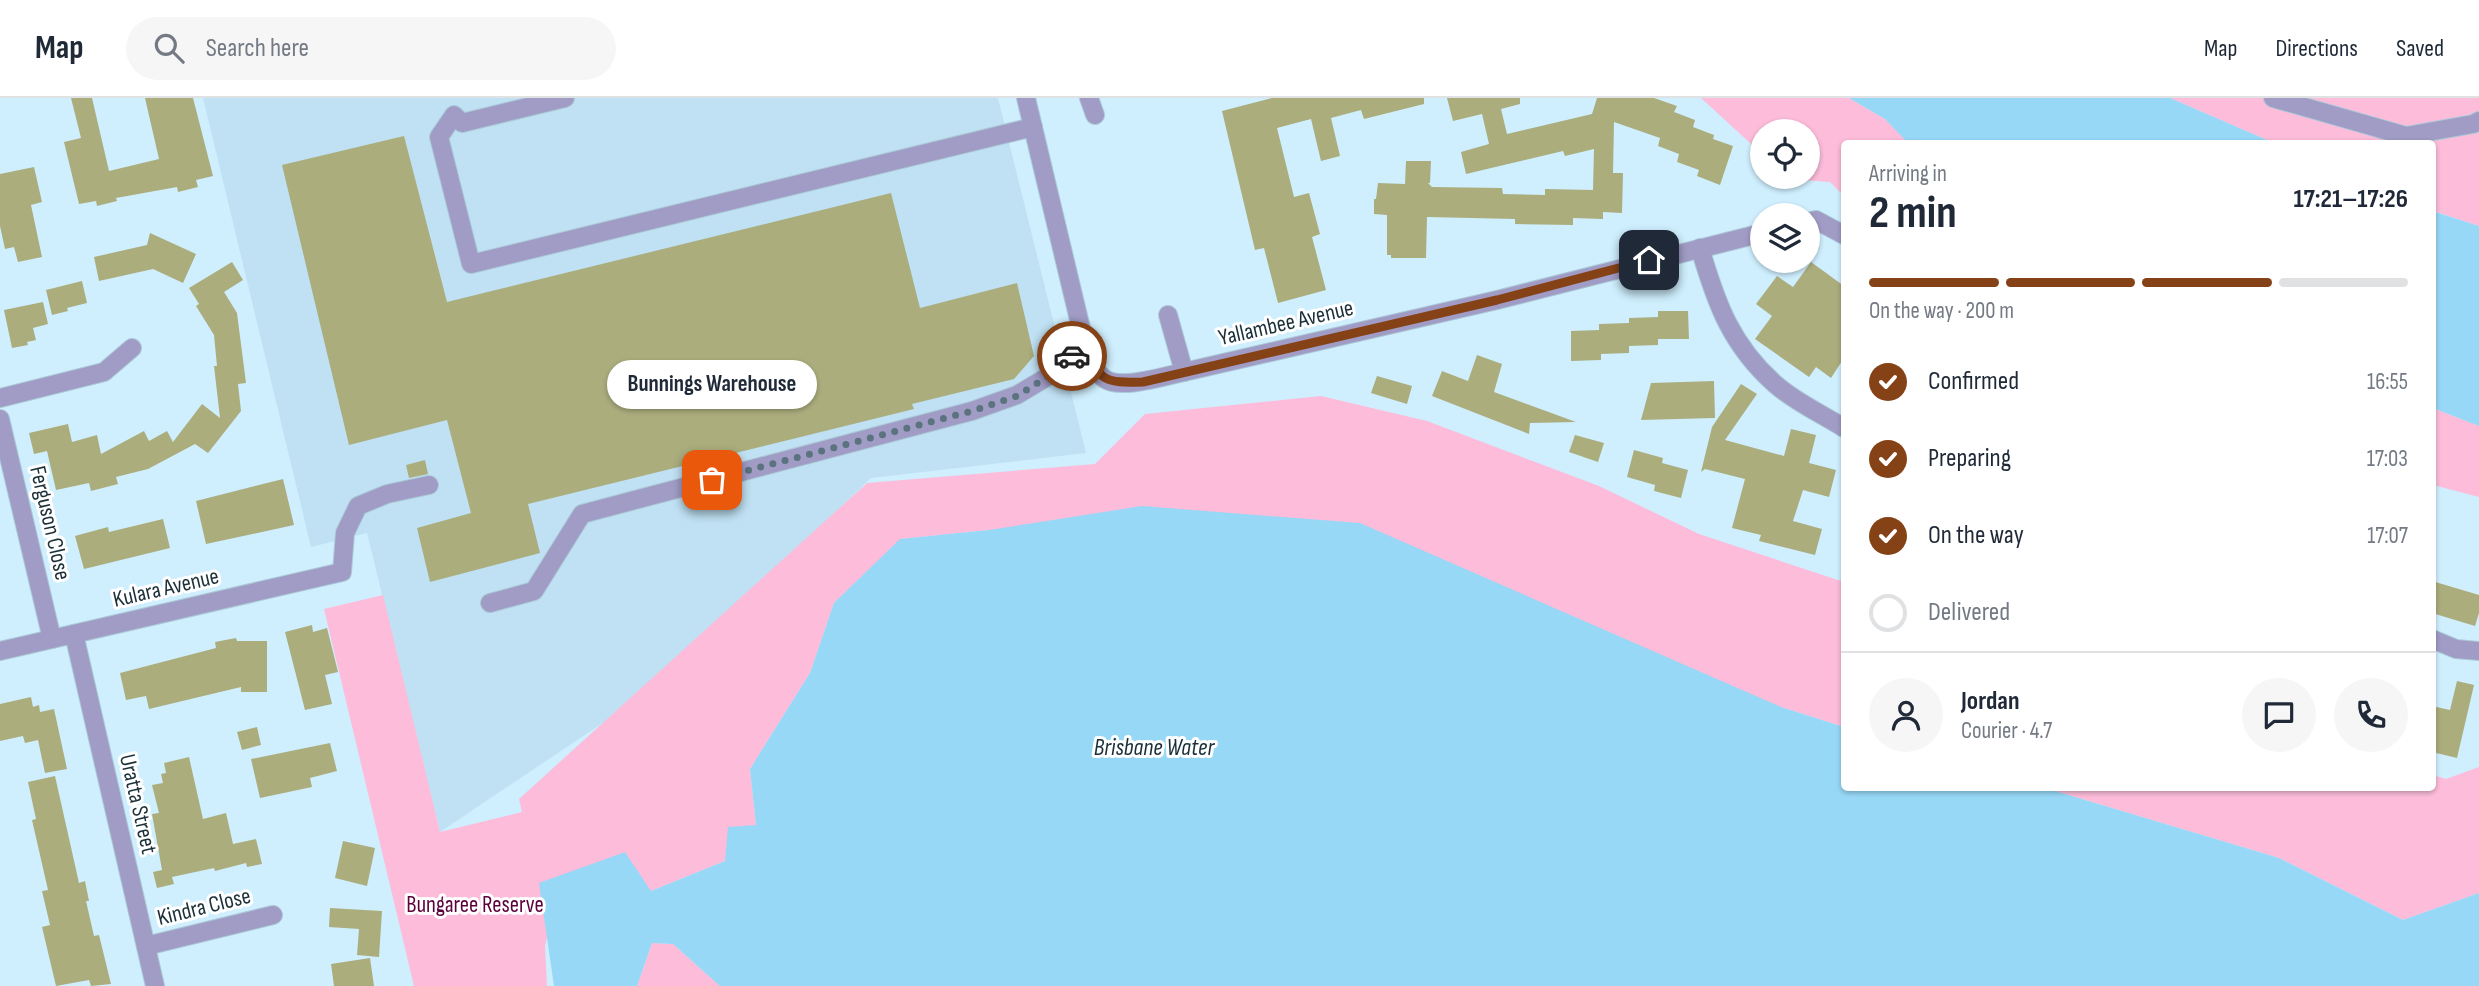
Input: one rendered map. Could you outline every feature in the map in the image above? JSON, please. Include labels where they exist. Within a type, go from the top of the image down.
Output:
[{"type":"street","points":[[565,98],[462,123],[454,115],[439,137],[471,264],[1033,127]]},
{"type":"street","name":"Yallambee Avenue","points":[[1026,98],[1085,345],[1092,364],[1106,380],[1116,383],[1143,382],[1497,300],[1750,236]]},
{"type":"street","points":[[1089,98],[1095,116]]},
{"type":"street","points":[[2273,98],[2406,136],[2479,121]]},
{"type":"street","points":[[1820,224],[1841,234]]},
{"type":"street","points":[[1700,248],[1716,302],[1744,353],[1777,386],[1841,426]]},
{"type":"street","points":[[1168,315],[1184,372]]},
{"type":"street","points":[[490,603],[534,591],[582,514],[972,411],[1017,396],[1047,377],[1085,345]]},
{"type":"street","points":[[0,398],[104,372],[132,348]]},
{"type":"street","name":"Ferguson Close","points":[[0,419],[52,639]]},
{"type":"street","name":"Kulara Avenue","points":[[0,651],[342,572],[345,533],[358,506],[387,494],[429,485]]},
{"type":"street","name":"Uratta Street","points":[[74,634],[155,986]]},
{"type":"street","points":[[2436,641],[2456,649],[2479,651]]},
{"type":"street","name":"Kindra Close","points":[[146,946],[273,915]]},
{"type":"shaded area","points":[[203,98],[998,98],[1086,453],[871,478],[643,696],[440,832],[367,533],[311,547]]},
{"type":"green space","points":[[1701,98],[1849,98],[1885,119],[1905,140],[1841,140],[1841,193],[1830,182],[1820,181],[1820,119],[1750,119],[1750,143]]},
{"type":"green space","points":[[2170,98],[2479,98],[2479,226],[2436,212],[2436,140],[2267,140]]},
{"type":"green space","name":"Bungaree Reserve","points":[[1321,396],[1427,421],[1599,486],[1699,534],[1841,581],[1841,726],[1781,707],[989,530],[901,539],[834,603],[810,673],[750,769],[756,825],[725,861],[651,891],[551,921],[545,946],[547,986],[414,986],[324,609],[383,595],[440,832],[522,812],[519,799],[867,483],[1095,464],[1145,414]]},
{"type":"green space","points":[[2436,409],[2479,426],[2479,497],[2436,486]]},
{"type":"green space","points":[[2479,767],[2479,893],[2403,920],[2279,858],[2055,791],[2436,791],[2436,776],[2446,779]]},
{"type":"green space","points":[[652,943],[673,944],[720,986],[637,986]]},
{"type":"water","points":[[1849,98],[2170,98],[2267,140],[1905,140],[1885,119]]},
{"type":"water","points":[[2436,212],[2479,226],[2479,426],[2436,409]]},
{"type":"water","name":"Brisbane Water","points":[[1142,506],[1360,523],[1781,707],[1841,726],[1841,791],[2055,791],[2279,858],[2403,920],[2479,893],[2479,986],[720,986],[673,944],[652,943],[637,986],[554,986],[539,883],[625,852],[651,891],[725,861],[728,827],[756,825],[750,769],[810,673],[834,603],[900,539],[989,530]]},
{"type":"building","points":[[71,98],[92,98],[109,171],[159,159],[145,98],[193,98],[213,176],[196,180],[198,187],[178,192],[177,187],[116,198],[117,201],[97,206],[96,201],[79,204],[64,142],[81,138]]},
{"type":"building","points":[[1272,98],[1424,98],[1424,104],[1364,119],[1361,110],[1331,118],[1340,156],[1321,161],[1311,119],[1277,128],[1294,197],[1309,193],[1320,234],[1312,237],[1326,290],[1278,303],[1264,248],[1255,250],[1222,111]]},
{"type":"building","points":[[1447,98],[1520,98],[1520,104],[1501,109],[1507,134],[1592,114],[1597,98],[1654,98],[1677,106],[1674,112],[1695,120],[1693,127],[1714,135],[1713,139],[1733,146],[1720,185],[1697,176],[1699,170],[1677,162],[1679,154],[1658,146],[1660,138],[1614,122],[1613,173],[1623,173],[1622,213],[1603,212],[1603,219],[1573,218],[1573,225],[1515,224],[1515,219],[1427,217],[1426,258],[1391,258],[1391,255],[1387,255],[1387,215],[1374,214],[1374,199],[1378,183],[1405,184],[1406,161],[1431,161],[1428,183],[1432,187],[1502,188],[1503,194],[1545,195],[1545,189],[1593,190],[1594,149],[1565,156],[1563,151],[1466,174],[1461,152],[1489,144],[1482,114],[1453,121]]},
{"type":"building","points":[[404,136],[447,302],[891,193],[920,308],[1017,283],[1034,356],[1014,379],[912,404],[914,409],[528,504],[540,553],[430,582],[417,528],[471,513],[447,420],[349,445],[282,165]]},
{"type":"building","points":[[34,167],[42,202],[31,205],[42,257],[18,262],[14,247],[5,249],[0,226],[0,174]]},
{"type":"building","points":[[150,233],[196,254],[183,283],[153,269],[99,281],[94,257],[147,245]]},
{"type":"building","points":[[232,262],[243,280],[224,292],[237,313],[246,383],[238,384],[241,411],[208,453],[195,444],[148,469],[116,477],[118,484],[91,491],[89,483],[56,490],[47,451],[34,454],[29,433],[68,424],[72,442],[97,435],[101,454],[144,431],[149,441],[167,431],[173,442],[202,404],[220,418],[214,366],[217,366],[214,335],[196,306],[199,304],[189,288]]},
{"type":"building","points":[[1820,269],[1841,284],[1841,363],[1831,378],[1816,367],[1809,377],[1755,339],[1772,316],[1756,304],[1777,276],[1793,287],[1803,273],[1820,273]]},
{"type":"building","points":[[82,281],[87,303],[52,315],[46,290]]},
{"type":"building","points":[[43,302],[48,324],[33,328],[36,340],[27,342],[28,345],[12,348],[4,310]]},
{"type":"building","points":[[1658,311],[1688,311],[1689,339],[1658,339],[1658,345],[1629,346],[1629,353],[1601,354],[1601,360],[1571,361],[1571,331],[1599,330],[1599,324],[1629,323],[1629,318],[1658,317]]},
{"type":"building","points":[[1477,355],[1502,364],[1494,392],[1576,422],[1530,423],[1529,434],[1432,396],[1442,371],[1468,381]]},
{"type":"building","points":[[1377,376],[1412,386],[1407,404],[1371,393]]},
{"type":"building","points":[[1714,381],[1715,418],[1641,420],[1651,383]]},
{"type":"building","points":[[1741,384],[1757,394],[1725,440],[1784,456],[1791,429],[1816,435],[1809,463],[1836,470],[1829,497],[1803,490],[1793,521],[1822,529],[1815,555],[1759,541],[1761,535],[1732,528],[1745,479],[1705,469],[1701,472],[1712,427]]},
{"type":"building","points":[[1575,435],[1604,443],[1598,462],[1569,452]]},
{"type":"building","points":[[1634,450],[1663,458],[1662,463],[1688,470],[1681,498],[1654,491],[1655,485],[1627,477]]},
{"type":"building","points":[[425,460],[428,474],[409,478],[406,465]]},
{"type":"building","points":[[283,479],[294,525],[206,544],[196,501]]},
{"type":"building","points":[[163,519],[170,548],[84,569],[75,536],[108,527],[109,532]]},
{"type":"building","points":[[2436,582],[2479,595],[2479,613],[2475,626],[2436,614]]},
{"type":"building","points":[[312,625],[313,632],[327,628],[338,672],[325,675],[332,704],[305,710],[285,632]]},
{"type":"building","points":[[236,638],[237,641],[267,641],[267,692],[241,692],[241,687],[149,709],[146,696],[126,700],[120,673],[216,648],[215,642]]},
{"type":"building","points":[[2457,681],[2474,685],[2457,758],[2436,753],[2436,707],[2450,710]]},
{"type":"building","points":[[31,697],[33,707],[39,705],[40,712],[54,709],[67,769],[45,773],[38,740],[25,743],[23,736],[0,741],[0,704]]},
{"type":"building","points":[[257,727],[261,745],[242,750],[237,732]]},
{"type":"building","points":[[330,743],[337,771],[310,778],[312,787],[260,798],[251,759]]},
{"type":"building","points":[[189,757],[203,819],[226,813],[233,844],[256,839],[262,864],[247,867],[246,863],[172,877],[174,884],[157,888],[153,872],[162,870],[152,814],[159,813],[152,785],[163,783],[161,774],[166,773],[164,763]]},
{"type":"building","points":[[55,776],[79,883],[85,881],[89,901],[86,901],[94,936],[99,935],[111,984],[91,986],[89,980],[56,986],[42,927],[50,925],[42,891],[48,890],[32,820],[36,819],[28,782]]},
{"type":"building","points":[[343,841],[375,848],[367,886],[335,878]]},
{"type":"building","points":[[330,908],[382,911],[379,957],[357,955],[359,929],[329,927]]},
{"type":"building","points":[[370,958],[374,986],[334,986],[331,964]]},
{"type":"way so far","points":[[712,480],[972,411],[1017,396],[1047,377],[1072,356]]},
{"type":"place","name":"Bunnings Warehouse","points":[[712,480]]},
{"type":"route","points":[[1072,356],[1085,345],[1092,364],[1106,380],[1116,383],[1143,382],[1497,300],[1649,260]]}]
